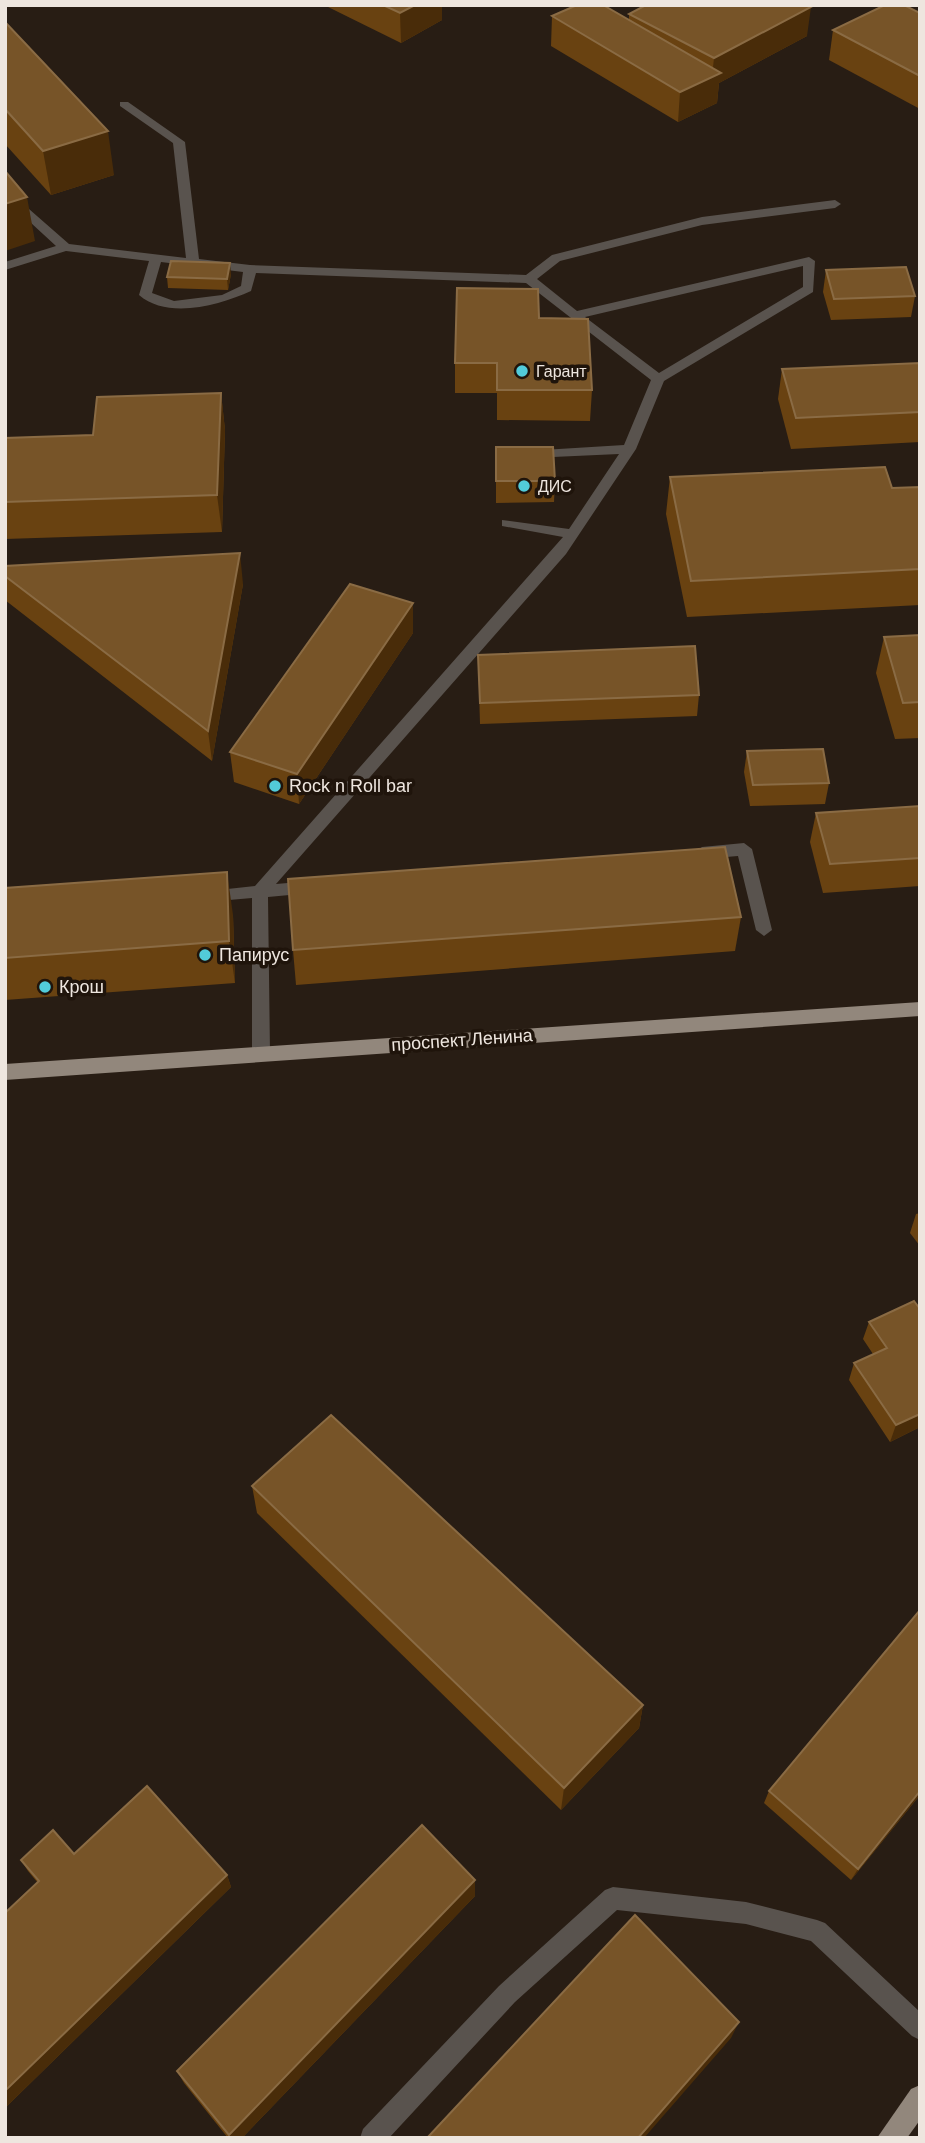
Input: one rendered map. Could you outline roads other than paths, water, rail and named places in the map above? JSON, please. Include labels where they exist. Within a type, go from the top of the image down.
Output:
[{"type":"main road","name":"проспект Ленина","points":[[5,1072],[920,1009]]},
{"type":"main road","points":[[890,2138],[920,2098]]},
{"type":"lane","points":[[124,104],[179,142],[193,263]]},
{"type":"lane","points":[[5,192],[65,247]]},
{"type":"lane","points":[[529,279],[556,258],[702,221],[835,204]]},
{"type":"lane","points":[[5,266],[65,247],[250,269],[529,279],[658,379]]},
{"type":"lane","points":[[156,259],[145,295],[173,305],[225,298],[247,288],[250,269]]},
{"type":"lane","points":[[261,1053],[260,891],[561,551],[629,449],[658,379],[810,289],[809,261],[575,315]]},
{"type":"lane","points":[[523,454],[629,449]]},
{"type":"lane","points":[[507,523],[573,534]]},
{"type":"lane","points":[[689,854],[744,849],[764,930]]},
{"type":"lane","points":[[193,897],[329,885]]},
{"type":"lane","points":[[372,2138],[507,1994],[613,1898],[746,1913],[817,1931],[920,2028]]},
{"type":"place","name":"Гарант","points":[[522,371]]},
{"type":"place","name":"ДИС","points":[[524,486]]},
{"type":"place","name":"Rock n Roll bar","points":[[275,786]]},
{"type":"place","name":"Папирус","points":[[205,955]]},
{"type":"place","name":"Крош","points":[[45,987]]}]
